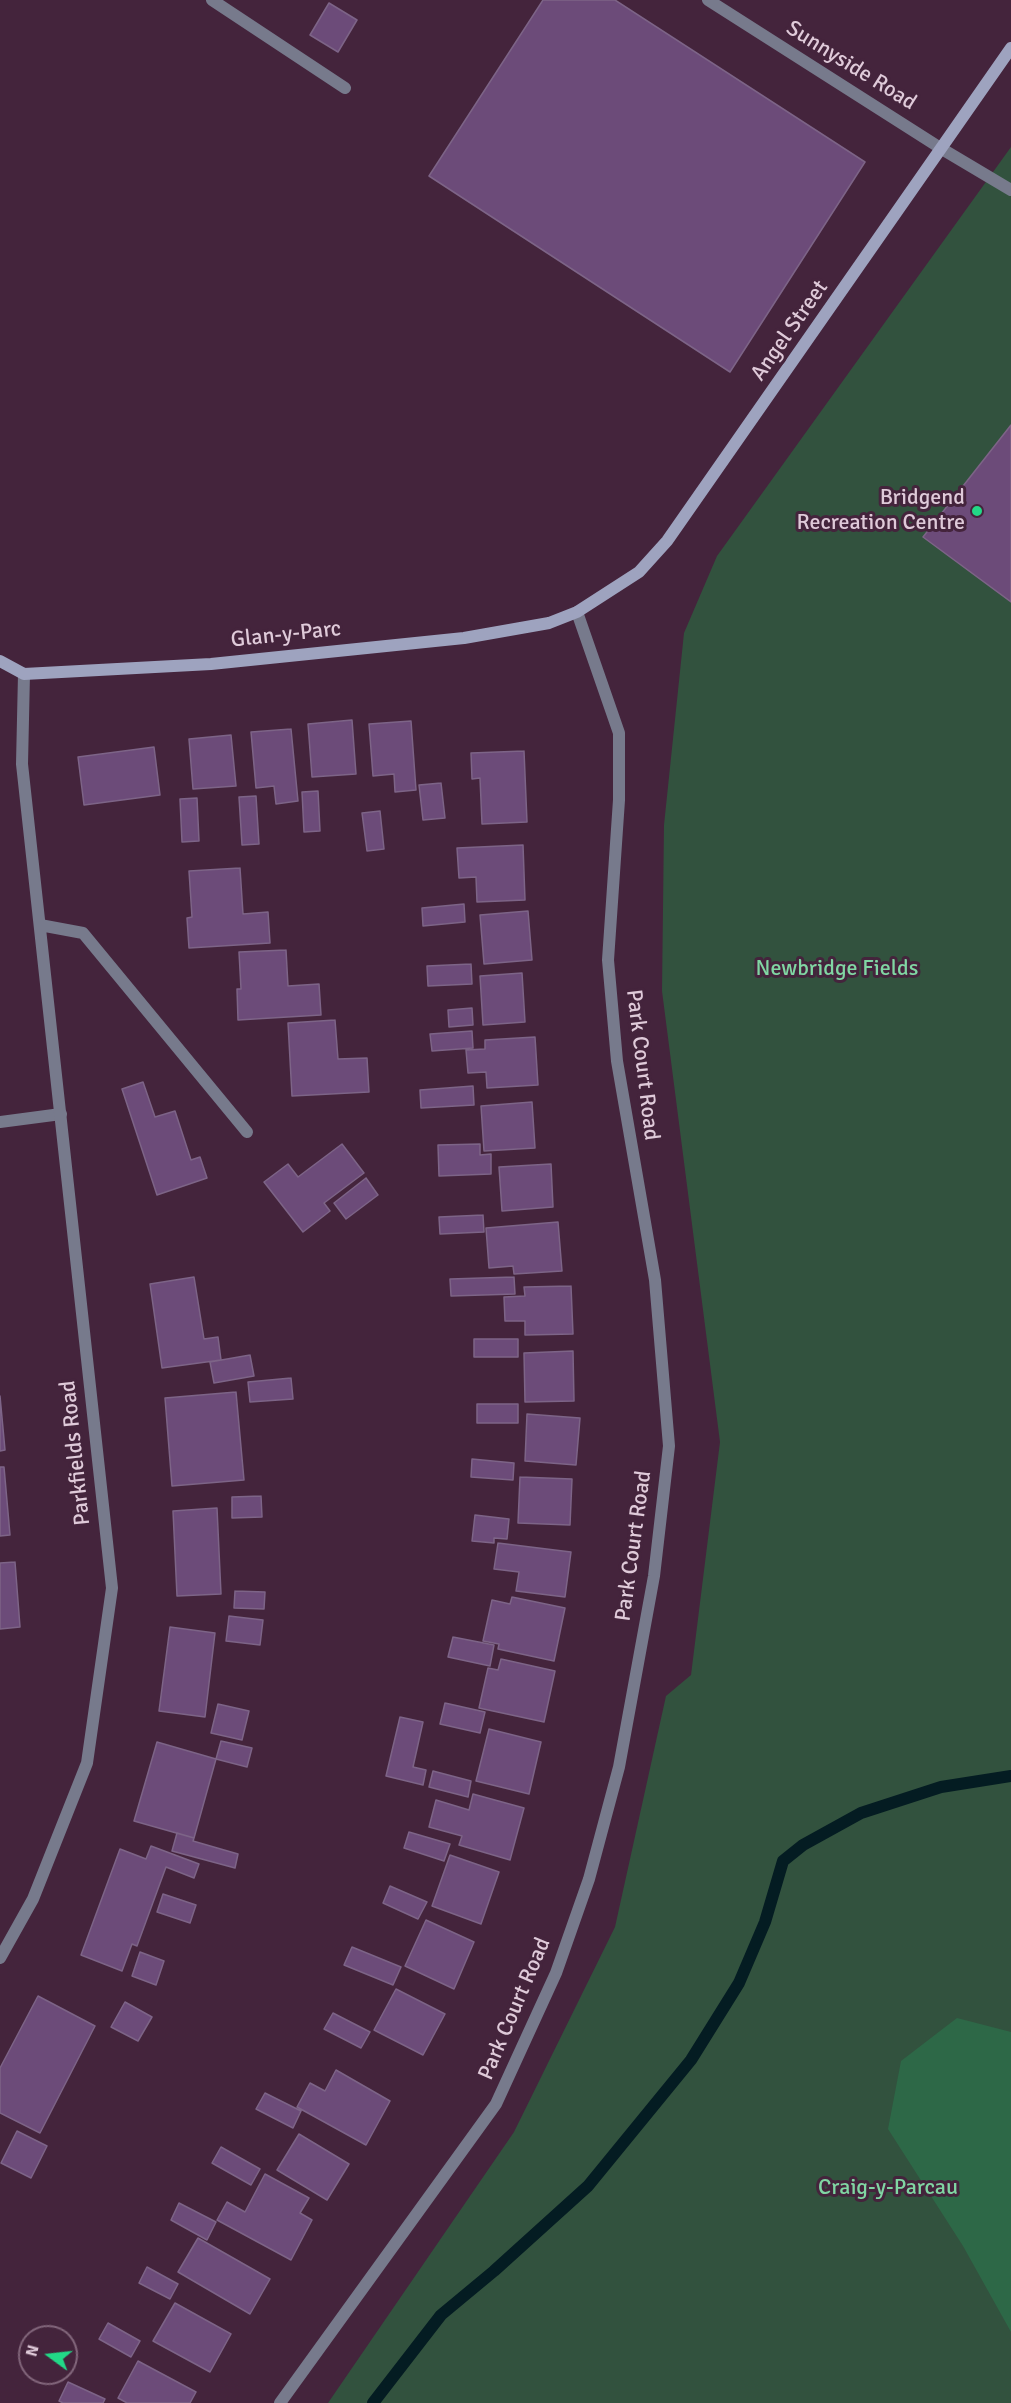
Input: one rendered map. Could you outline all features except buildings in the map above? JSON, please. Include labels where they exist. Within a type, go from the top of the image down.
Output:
[{"type":"street","points":[[212,0],[345,88]]},
{"type":"street","name":"Sunnyside Road","points":[[708,0],[942,149],[1011,189]]},
{"type":"street","name":"Angel Street","points":[[576,612],[639,572],[667,541],[1011,48]]},
{"type":"street","name":"Glan-y-Parc","points":[[24,674],[211,664],[465,638],[549,623],[576,612]]},
{"type":"street","name":"Park Court Road","points":[[280,2403],[496,2104],[556,1973],[589,1879],[619,1767],[654,1576],[669,1446],[655,1280],[617,1061],[608,960],[620,800],[619,733],[576,612]]},
{"type":"street","points":[[0,661],[24,674]]},
{"type":"street","name":"Parkfields Road","points":[[0,1958],[33,1899],[87,1763],[112,1588],[22,764],[24,674]]},
{"type":"street","points":[[40,925],[83,933],[246,1132]]},
{"type":"street","points":[[0,1122],[61,1114]]},
{"type":"green space","points":[[1011,147],[1011,2403],[328,2403],[514,2132],[615,1927],[666,1696],[691,1675],[720,1442],[662,991],[664,825],[684,633],[717,556]]},
{"type":"green space","points":[[957,2018],[1011,2032],[1011,2332],[963,2246],[888,2129],[901,2061]]},
{"type":"waterway","points":[[373,2403],[441,2315],[494,2271],[588,2186],[691,2060],[739,1983],[765,1922],[783,1861],[803,1845],[861,1813],[941,1787],[1011,1776]]},
{"type":"place","name":"Bridgend Recreation Centre","points":[[977,511]]},
{"type":"park label","name":"Newbridge Fields","points":[[837,969]]},
{"type":"park label","name":"Craig-y-Parcau","points":[[888,2188]]}]
